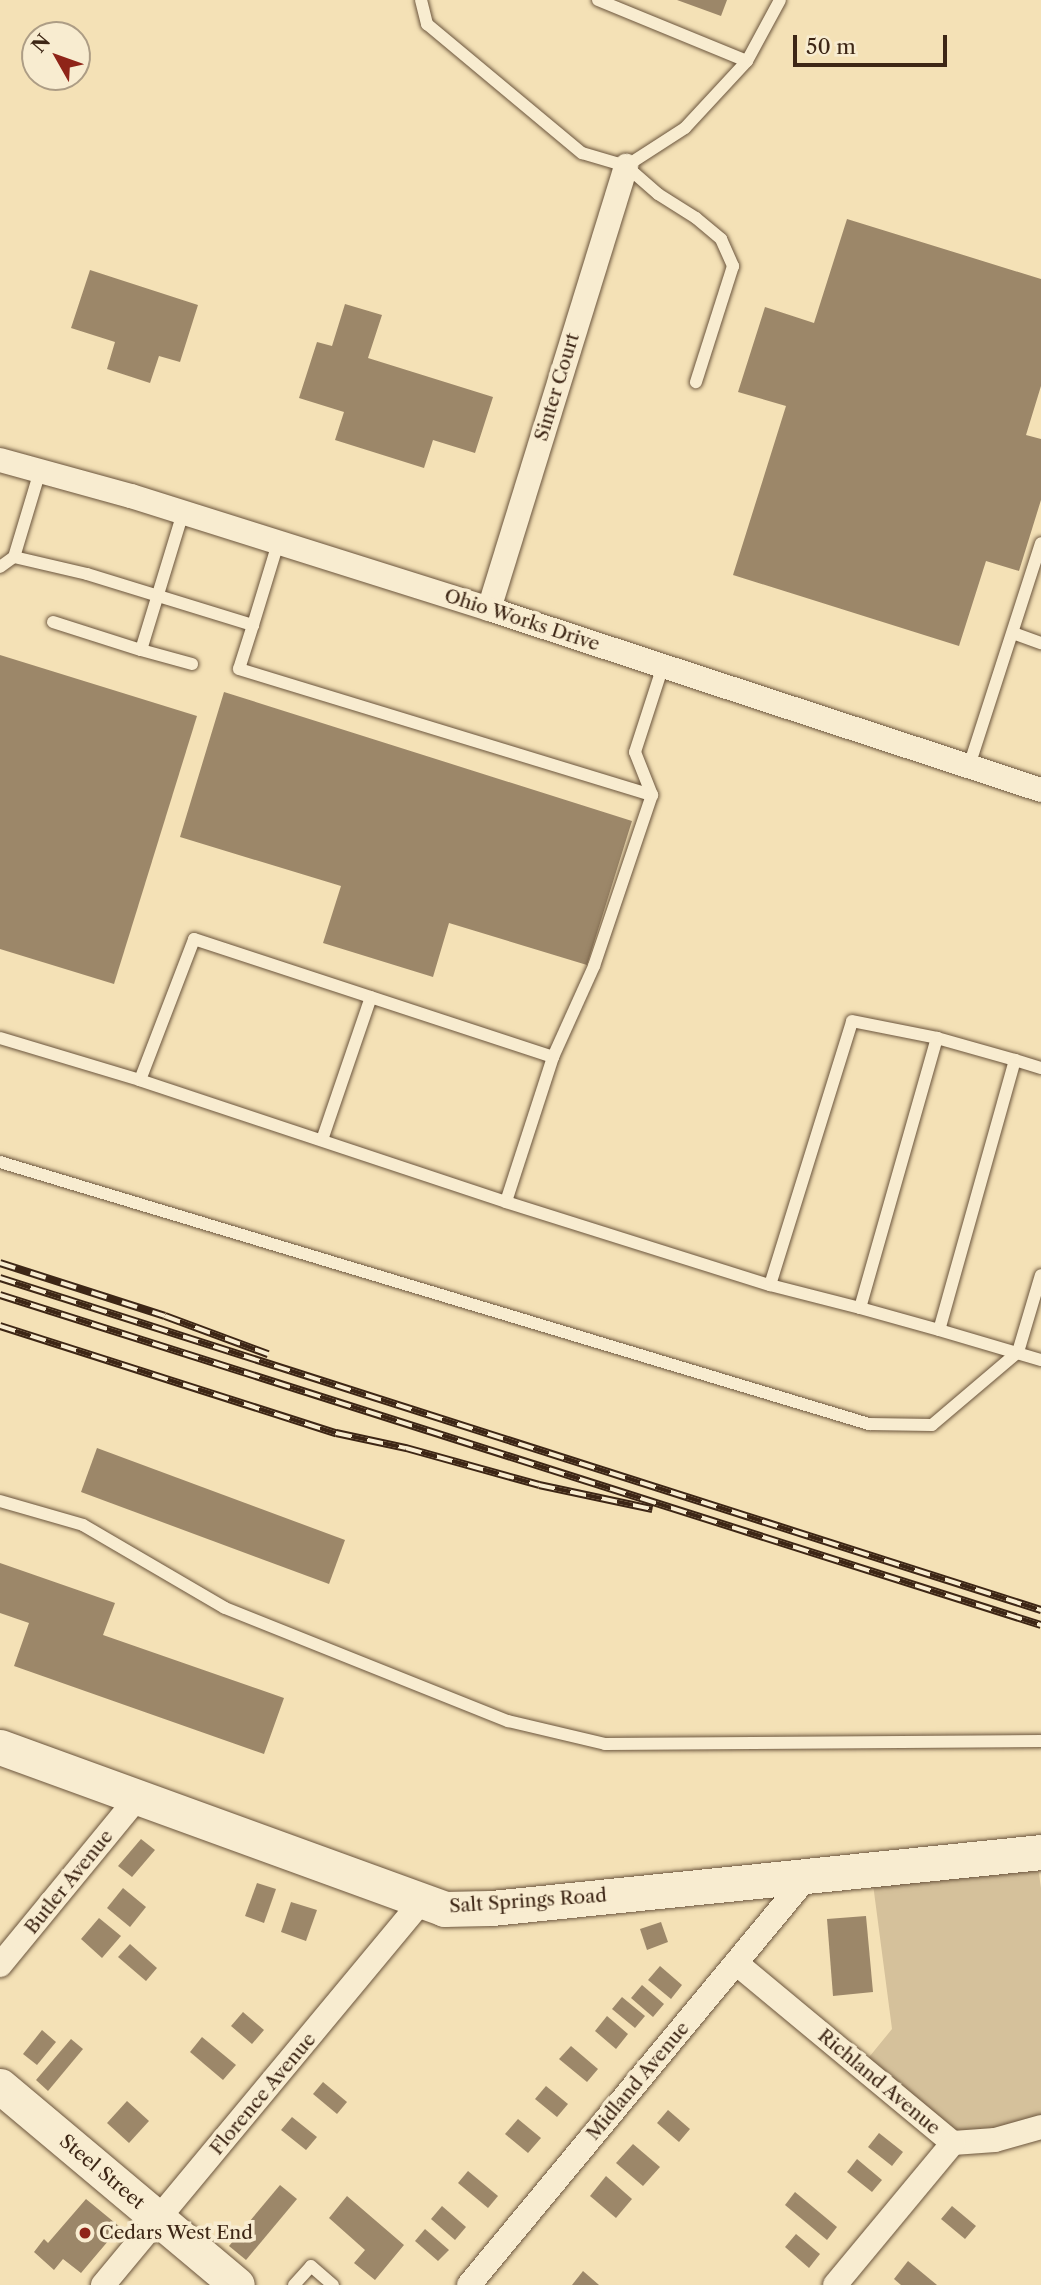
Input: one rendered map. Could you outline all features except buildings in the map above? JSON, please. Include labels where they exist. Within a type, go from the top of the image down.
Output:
[{"type":"street","name":"Sinter Court","points":[[489,609],[626,166]]},
{"type":"street","name":"Ohio Works Drive","points":[[0,460],[278,542],[1041,790]]},
{"type":"street","name":"Salt Springs Road","points":[[0,1747],[421,1902],[460,1910],[1041,1852]]},
{"type":"street","name":"Butler Avenue","points":[[0,1965],[93,1856],[137,1798]]},
{"type":"street","name":"Midland Avenue","points":[[469,2285],[807,1877]]},
{"type":"street","name":"Florence Avenue","points":[[103,2285],[421,1902]]},
{"type":"street","name":"Richland Avenue","points":[[736,1963],[953,2144],[995,2140],[1041,2127]]},
{"type":"street","name":"Steel Street","points":[[0,2086],[237,2285]]},
{"type":"street","points":[[835,2285],[953,2144]]},
{"type":"lane","points":[[421,0],[427,24],[582,153],[626,166],[658,194],[696,218],[721,239],[733,266],[696,382]]},
{"type":"lane","points":[[598,0],[747,61]]},
{"type":"lane","points":[[626,166],[685,128],[747,61],[780,0]]},
{"type":"lane","points":[[0,567],[14,557],[40,471]]},
{"type":"lane","points":[[141,650],[183,513]]},
{"type":"lane","points":[[278,542],[239,669],[652,795]]},
{"type":"lane","points":[[969,766],[1041,543]]},
{"type":"lane","points":[[14,557],[87,574],[253,625]]},
{"type":"lane","points":[[52,622],[192,664]]},
{"type":"lane","points":[[1013,634],[1041,643]]},
{"type":"lane","points":[[506,1202],[553,1057],[594,966],[652,795],[635,752],[663,666]]},
{"type":"lane","points":[[140,1080],[194,939],[553,1057]]},
{"type":"lane","points":[[322,1140],[371,998]]},
{"type":"lane","points":[[770,1285],[852,1021],[937,1038],[1015,1059],[1041,1069]]},
{"type":"lane","points":[[0,1038],[140,1080],[506,1202],[770,1285],[939,1329],[1041,1360]]},
{"type":"lane","points":[[860,1308],[937,1038]]},
{"type":"lane","points":[[939,1329],[1015,1059]]},
{"type":"lane","points":[[0,1162],[869,1424],[932,1425],[1018,1352],[1041,1275]]},
{"type":"lane","points":[[0,1501],[83,1525],[225,1608],[508,1721],[605,1744],[1041,1741]]},
{"type":"lane","points":[[294,2285],[311,2266],[333,2285]]},
{"type":"shaded area","points":[[1036,1853],[1041,1888],[1041,2127],[972,2143],[861,2067],[892,2029],[871,1869]]},
{"type":"railway","points":[[0,1263],[165,1316],[268,1354]]},
{"type":"railway","points":[[0,1278],[1041,1610]]},
{"type":"railway","points":[[0,1295],[1041,1625]]},
{"type":"railway","points":[[0,1326],[336,1433],[406,1448],[539,1485],[652,1509]]},
{"type":"place","name":"Cedars West End","points":[[85,2233]]}]
